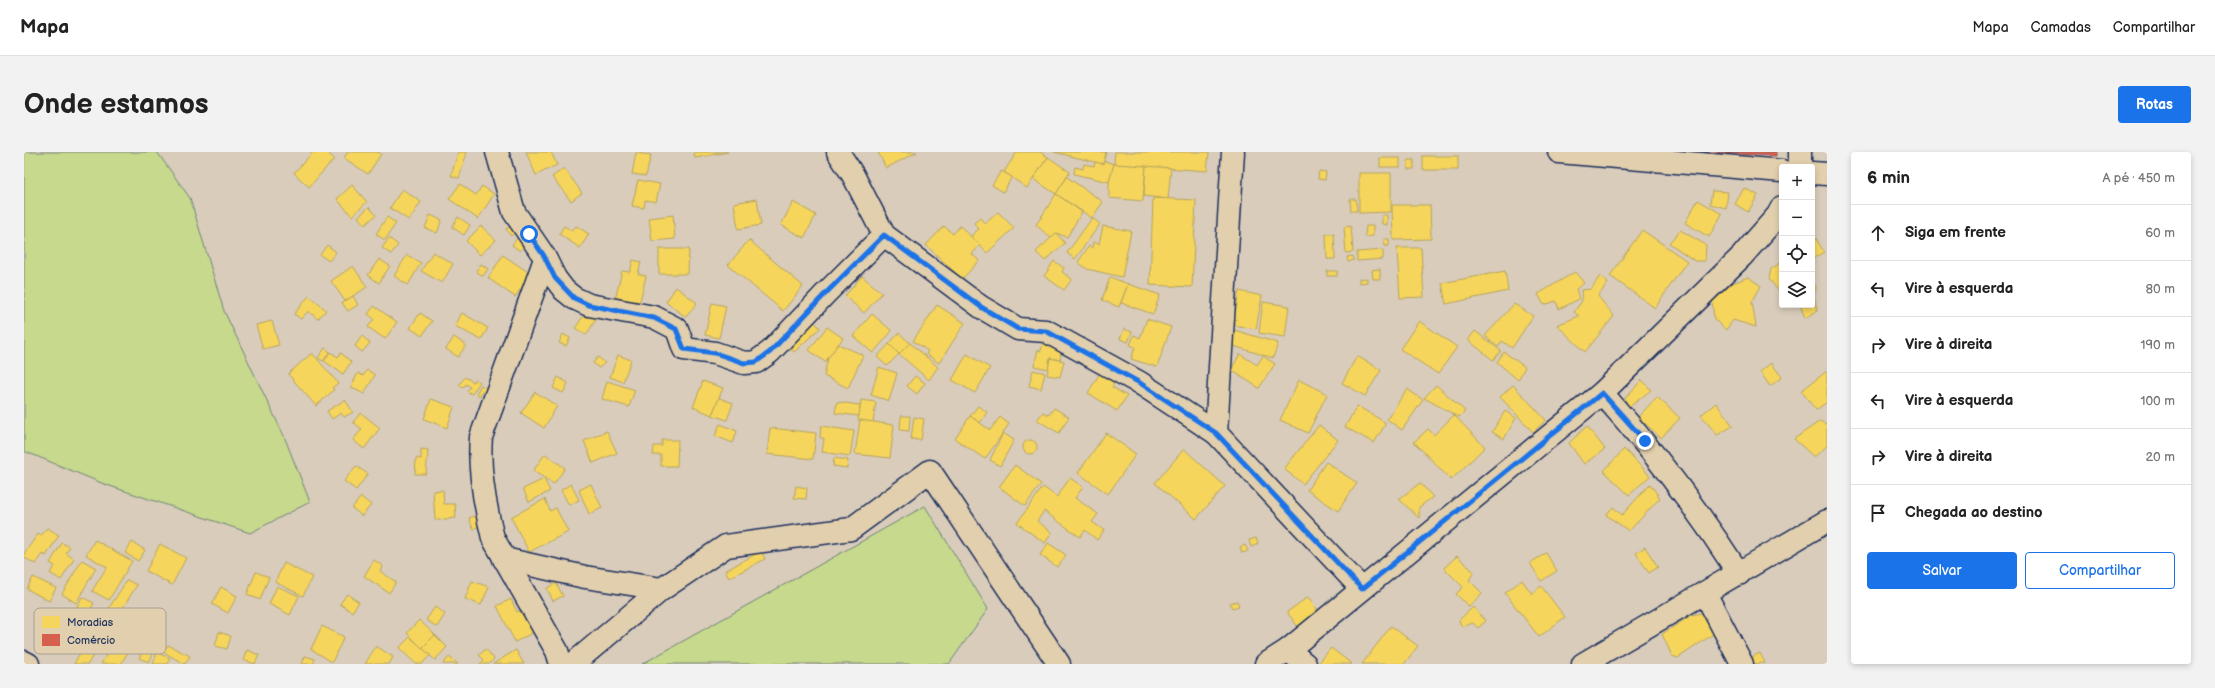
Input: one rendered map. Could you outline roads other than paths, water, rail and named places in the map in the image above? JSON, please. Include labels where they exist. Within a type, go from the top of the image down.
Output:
[{"type":"street","points":[[497,152],[514,212],[555,278],[574,298],[589,305],[654,318],[676,329],[684,349],[715,353],[744,363],[756,362],[770,352],[884,235]]},
{"type":"street","points":[[838,152],[853,175],[884,235],[981,307],[1018,329],[1046,331],[1140,383],[1216,433],[1362,589]]},
{"type":"street","points":[[1216,433],[1233,152]]},
{"type":"street","points":[[1559,152],[1779,171]]},
{"type":"street","points":[[1800,152],[1800,164]]},
{"type":"street","points":[[1815,173],[1827,174]]},
{"type":"street","points":[[1266,664],[1288,650],[1602,393],[1742,256],[1779,213]]},
{"type":"street","points":[[545,260],[481,437],[479,455],[488,519],[493,538],[557,651],[561,664]]},
{"type":"street","points":[[1602,393],[1654,453],[1708,525],[1739,574]]},
{"type":"street","points":[[573,664],[662,589],[726,546],[851,529],[930,471],[1059,664]]},
{"type":"street","points":[[1583,664],[1739,574],[1827,521]]},
{"type":"street","points":[[504,559],[585,578],[662,589]]},
{"type":"street","points":[[1705,593],[1742,664]]},
{"type":"street","points":[[1288,650],[1304,664]]},
{"type":"street","points":[[24,662],[28,664]]}]
